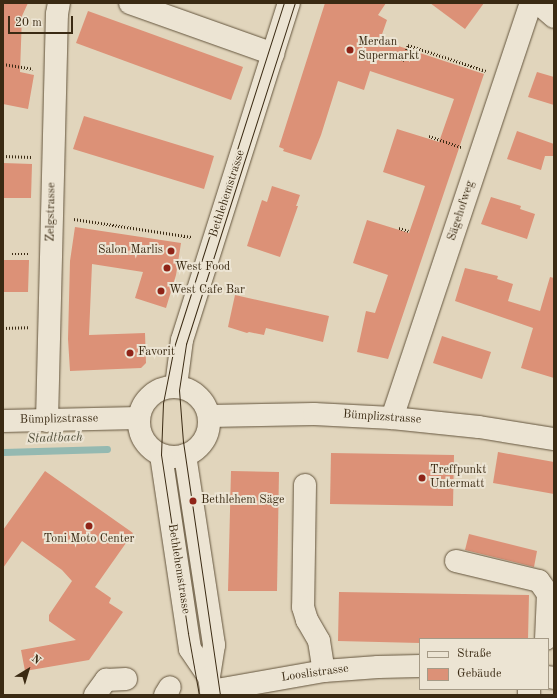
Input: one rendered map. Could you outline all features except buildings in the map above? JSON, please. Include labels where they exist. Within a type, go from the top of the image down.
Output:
[{"type":"street","name":"Zelgstrasse","points":[[47,421],[55,74],[57,14],[59,3]]},
{"type":"street","points":[[130,3],[273,54]]},
{"type":"street","name":"Bethlehemstrasse","points":[[176,386],[182,340],[289,3]]},
{"type":"street","name":"Sägehofweg","points":[[392,418],[531,3]]},
{"type":"street","points":[[538,3],[554,18]]},
{"type":"street","points":[[176,386],[185,388],[197,396],[206,407],[209,416],[209,426],[202,443],[196,450],[186,455],[175,457],[161,455],[147,444],[142,437],[139,418],[145,402],[151,395],[165,387],[176,386]]},
{"type":"street","name":"Bümplizstrasse","points":[[209,416],[314,414],[392,418],[479,427],[554,439]]},
{"type":"street","name":"Bümplizstrasse","points":[[3,421],[139,418]]},
{"type":"street","name":"Bethlehemstrasse","points":[[161,455],[190,649],[210,688]]},
{"type":"street","name":"Bethlehemstrasse","points":[[186,455],[214,645],[210,688]]},
{"type":"street","points":[[305,485],[303,607],[319,641],[324,671]]},
{"type":"street","points":[[456,560],[539,581],[548,594],[546,638]]},
{"type":"street","name":"Looslistrasse","points":[[210,688],[264,688],[324,671],[419,666]]},
{"type":"street","points":[[95,695],[106,680],[126,679]]},
{"type":"path","points":[[402,61],[408,45],[506,78]]},
{"type":"path","points":[[3,64],[55,74]]},
{"type":"path","points":[[429,136],[481,154]]},
{"type":"path","points":[[3,156],[53,158]]},
{"type":"path","points":[[52,216],[200,239]]},
{"type":"path","points":[[399,228],[409,231]]},
{"type":"path","points":[[3,328],[30,327]]},
{"type":"waterway","name":"Stadtbach","points":[[3,452],[107,449]]},
{"type":"tram line","points":[[199,695],[161,455],[163,403],[174,347],[284,3]]},
{"type":"tram line","points":[[220,695],[183,442],[179,390],[186,344],[295,3]]},
{"type":"place","name":"Merdan Supermarkt","points":[[350,50]]},
{"type":"place","name":"Salon Marlis","points":[[171,251]]},
{"type":"place","name":"West Food","points":[[167,268]]},
{"type":"place","name":"West Cafe Bar","points":[[161,291]]},
{"type":"place","name":"Favorit","points":[[130,353]]},
{"type":"place","name":"Treffpunkt Untermatt","points":[[422,478]]},
{"type":"place","name":"Bethlehem Säge","points":[[193,501]]},
{"type":"place","name":"Toni Moto Center","points":[[89,526]]}]
